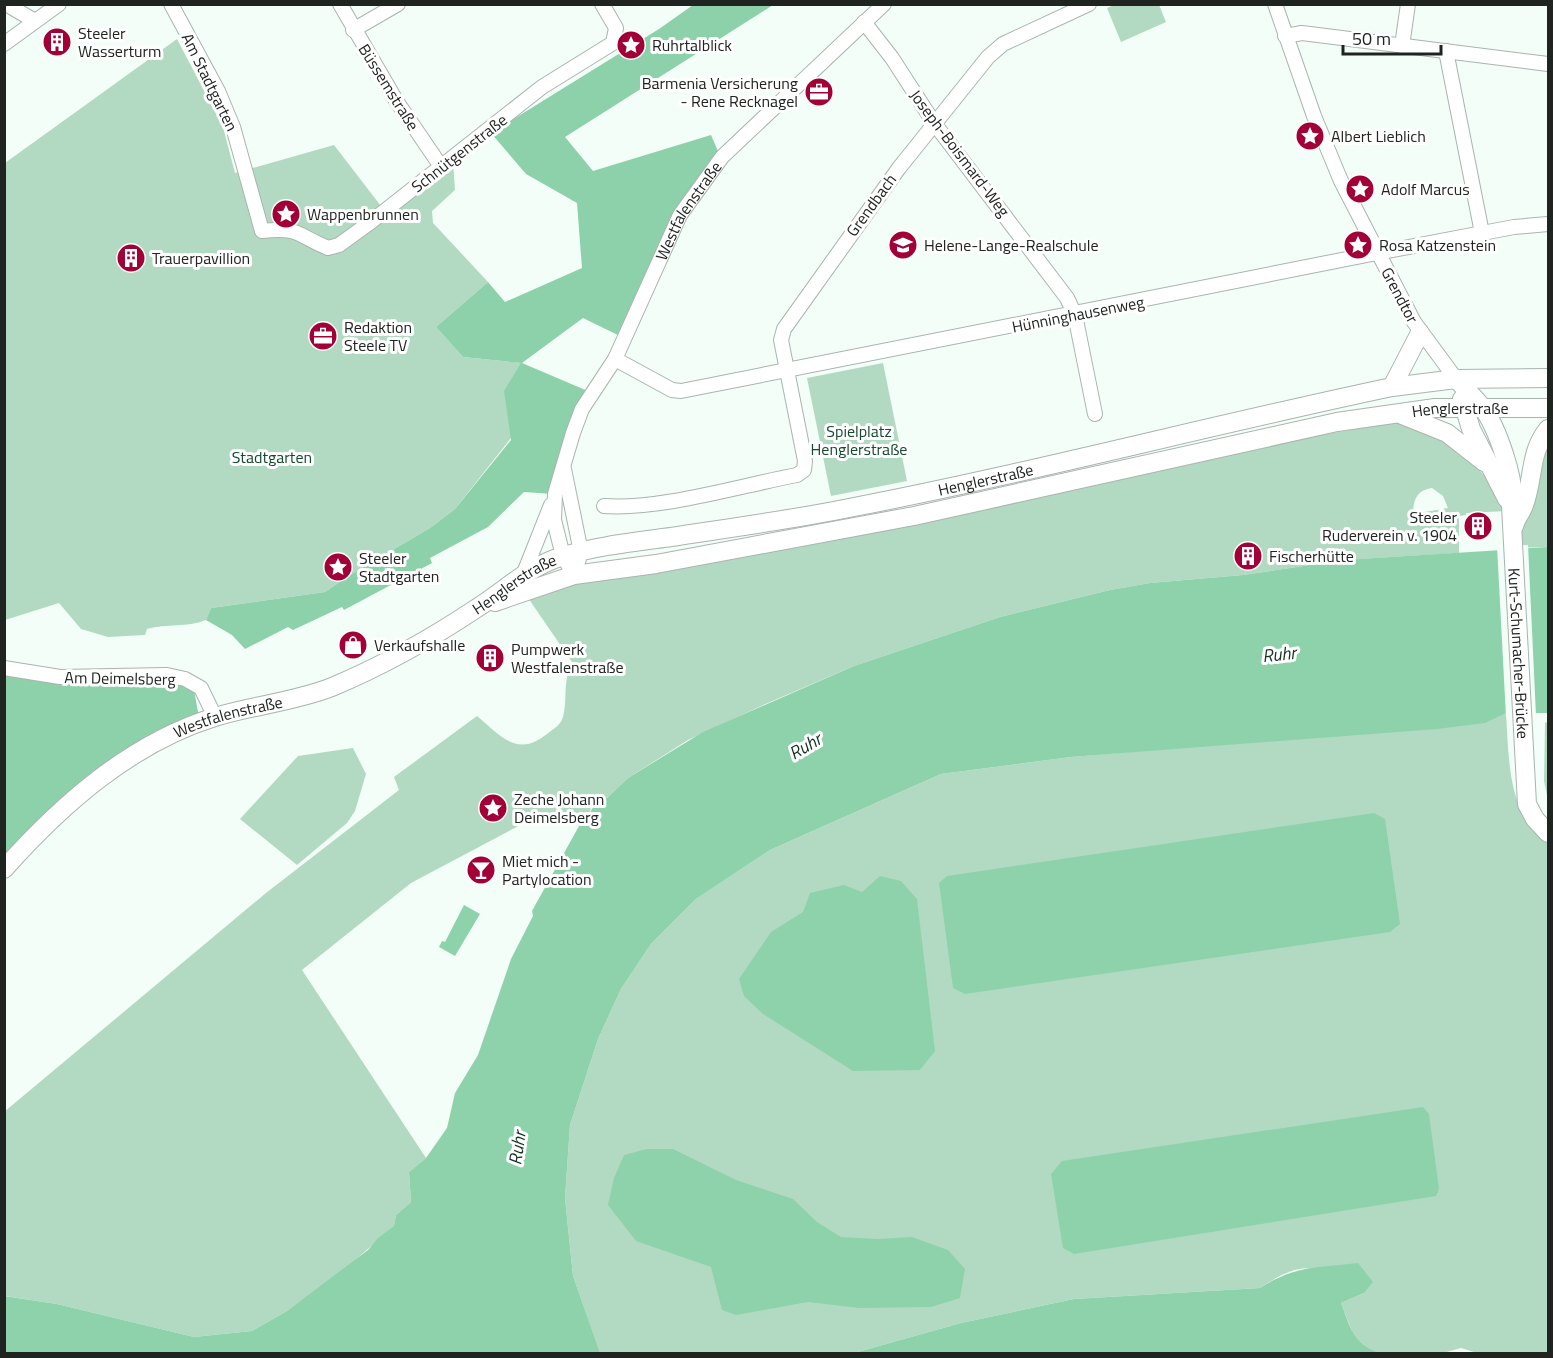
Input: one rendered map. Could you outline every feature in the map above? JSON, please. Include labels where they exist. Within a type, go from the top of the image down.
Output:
[{"type":"main road","points":[[1392,387],[1420,333]]},
{"type":"main road","name":"Henglerstraße","points":[[479,607],[524,573],[575,548],[600,547],[818,514],[921,494],[1392,387],[1456,379],[1548,378]]},
{"type":"main road","name":"Kurt-Schumacher-Brücke","points":[[1456,379],[1496,432],[1507,467],[1513,500],[1511,506]]},
{"type":"main road","points":[[1473,404],[1488,379]]},
{"type":"main road","name":"Henglerstraße","points":[[479,607],[574,575],[656,564],[914,516],[1337,422],[1473,404],[1548,408]]},
{"type":"main road","name":"Kurt-Schumacher-Brücke","points":[[1473,404],[1471,429],[1511,506],[1525,778],[1529,809],[1548,833]]},
{"type":"main road","name":"Kurt-Schumacher-Brücke","points":[[1397,414],[1447,433],[1489,465]]},
{"type":"main road","name":"Kurt-Schumacher-Brücke","points":[[1514,534],[1525,504],[1530,468],[1541,438],[1548,429]]},
{"type":"main road","name":"Westfalenstraße","points":[[4,869],[43,827],[119,764],[212,709],[283,702],[330,687],[415,645],[479,607]]},
{"type":"street","points":[[6,4],[34,21]]},
{"type":"street","points":[[4,44],[59,4]]},
{"type":"street","name":"Am Stadtgarten","points":[[171,4],[218,92],[233,127],[262,231]]},
{"type":"street","name":"Büssemstraße","points":[[340,4],[353,30],[397,102],[441,168]]},
{"type":"street","points":[[353,30],[398,4]]},
{"type":"street","name":"Schnütgenstraße","points":[[262,231],[280,229],[300,232],[322,245],[334,248],[441,168],[542,87],[613,44],[616,28],[602,4]]},
{"type":"street","name":"Westfalenstraße","points":[[575,548],[555,534],[554,501],[563,467],[582,409],[615,358],[680,216],[699,186],[722,157],[884,4]]},
{"type":"street","name":"Grendbach","points":[[604,506],[627,508],[653,504],[797,475],[804,470],[805,461],[781,339],[784,329],[842,245],[934,123],[995,50],[1089,4]]},
{"type":"street","name":"Grendtor","points":[[1275,4],[1285,36],[1341,181],[1420,333],[1456,379]]},
{"type":"street","points":[[1402,46],[1408,4]]},
{"type":"street","name":"Joseph-Boismard-Weg","points":[[864,22],[892,58],[934,123],[1067,298],[1075,315],[1095,414]]},
{"type":"street","points":[[1285,36],[1302,33],[1548,64]]},
{"type":"street","points":[[1446,51],[1482,233]]},
{"type":"street","name":"Hünninghausenweg","points":[[615,358],[672,390],[681,391],[1075,315],[1377,253],[1482,233],[1548,224]]},
{"type":"street","name":"Westfalenstraße","points":[[563,467],[575,548],[574,575]]},
{"type":"street","name":"Westfalenstraße","points":[[524,573],[542,533],[546,512],[554,501]]},
{"type":"street","name":"Am Deimelsberg","points":[[4,668],[60,678],[167,675],[193,683],[201,688],[212,709]]},
{"type":"green space","points":[[1114,5],[1159,5],[1166,22],[1121,42],[1107,8]]},
{"type":"green space","name":"Stadtgarten","points":[[177,39],[223,127],[235,173],[334,145],[384,210],[453,162],[455,190],[432,211],[433,223],[488,282],[436,327],[463,357],[522,363],[511,438],[455,509],[430,528],[325,592],[211,608],[206,620],[192,624],[147,629],[145,635],[108,637],[81,629],[59,603],[5,620],[5,163]]},
{"type":"green space","name":"Spielplatz Henglerstraße","points":[[883,363],[907,481],[831,496],[807,378]]},
{"type":"green space","points":[[1396,422],[1417,427],[1450,442],[1463,452],[1485,477],[1507,511],[1466,513],[1466,515],[1459,516],[1459,553],[1343,560],[1243,575],[1150,583],[1110,590],[1000,617],[854,666],[688,740],[628,778],[607,798],[591,807],[589,817],[579,826],[545,812],[411,883],[302,970],[426,1158],[409,1172],[411,1202],[396,1215],[394,1226],[345,1269],[287,1311],[252,1331],[194,1337],[57,1304],[5,1296],[4,1112],[266,893],[399,790],[394,777],[477,716],[502,737],[518,744],[536,741],[559,725],[563,717],[566,684],[572,662],[524,592],[1309,437]],"holes":[[[1432,488],[1443,496],[1448,508],[1413,514],[1415,500],[1419,493]]]},
{"type":"green space","points":[[1548,434],[1548,547],[1520,548],[1515,504]]},
{"type":"green space","points":[[1506,713],[1510,766],[1517,801],[1535,831],[1548,842],[1548,1353],[1477,1353],[1461,1348],[1443,1353],[1379,1354],[1362,1347],[1353,1334],[1341,1303],[1364,1293],[1324,1272],[1302,1269],[1276,1278],[1260,1288],[1074,1299],[961,1323],[854,1353],[600,1354],[573,1276],[565,1198],[570,1125],[598,1039],[621,989],[651,944],[696,899],[770,850],[941,774],[1071,757],[1236,743]]},
{"type":"green space","points":[[1545,722],[1548,723],[1548,800],[1544,781]]},
{"type":"green space","points":[[353,748],[366,774],[355,811],[347,823],[297,865],[240,819],[298,756]]},
{"type":"shaded area","points":[[693,5],[773,5],[565,137],[593,171],[711,135],[720,156],[698,184],[622,337],[583,318],[522,363],[590,392],[553,494],[524,492],[488,527],[430,558],[432,563],[344,610],[342,607],[293,630],[288,627],[245,649],[232,635],[206,620],[211,608],[325,592],[430,528],[455,509],[511,440],[504,391],[521,363],[463,357],[436,327],[488,282],[505,302],[582,268],[577,203],[526,174],[491,133],[659,29]]},
{"type":"shaded area","points":[[5,671],[66,683],[109,685],[175,678],[194,690],[200,723],[162,739],[5,867]]},
{"type":"water","name":"Ruhr","points":[[1548,547],[1548,713],[1506,713],[1485,723],[1437,729],[1071,757],[941,774],[770,850],[696,899],[651,944],[621,989],[598,1039],[570,1125],[565,1198],[573,1276],[600,1353],[5,1353],[4,1296],[57,1304],[194,1337],[252,1331],[287,1311],[368,1250],[378,1238],[394,1226],[396,1215],[411,1202],[409,1172],[426,1158],[447,1128],[455,1093],[478,1055],[511,959],[533,916],[532,911],[579,826],[600,797],[607,798],[628,778],[703,732],[854,666],[1000,617],[1110,590],[1150,583],[1243,575],[1343,560]]},
{"type":"water","points":[[1374,813],[1385,819],[1400,924],[1390,932],[965,994],[953,988],[939,883],[947,876]]},
{"type":"water","points":[[880,876],[901,881],[917,899],[935,1051],[920,1070],[853,1071],[763,1014],[744,996],[739,979],[771,932],[803,912],[810,893],[844,885],[862,892]]},
{"type":"water","points":[[464,905],[480,914],[455,956],[439,947],[442,941],[445,942]]},
{"type":"water","points":[[1423,1107],[1429,1114],[1439,1189],[1436,1196],[1074,1254],[1063,1248],[1051,1174],[1062,1161]]},
{"type":"water","points":[[647,1149],[673,1149],[736,1180],[793,1199],[817,1222],[841,1237],[878,1239],[912,1237],[948,1250],[965,1269],[960,1298],[931,1307],[859,1308],[808,1302],[736,1315],[722,1310],[711,1267],[636,1241],[608,1205],[614,1178],[624,1155]]},
{"type":"water","points":[[1358,1263],[1373,1282],[1364,1293],[1341,1303],[1354,1334],[1363,1344],[1379,1353],[854,1353],[961,1323],[1074,1299],[1260,1288],[1296,1271]]},
{"type":"pier","points":[[1528,545],[1536,716],[1506,717],[1497,546]]},
{"type":"place","name":"Steeler Wasserturm","points":[[57,42]]},
{"type":"place","name":"Ruhrtalblick","points":[[631,45]]},
{"type":"place","name":"Barmenia Versicherung - Rene Recknagel","points":[[819,92]]},
{"type":"place","name":"Albert Lieblich","points":[[1310,136]]},
{"type":"place","name":"Adolf Marcus","points":[[1360,189]]},
{"type":"place","name":"Wappenbrunnen","points":[[286,214]]},
{"type":"place","name":"Helene-Lange-Realschule","points":[[903,245]]},
{"type":"place","name":"Rosa Katzenstein","points":[[1358,245]]},
{"type":"place","name":"Trauerpavillion","points":[[131,258]]},
{"type":"place","name":"Redaktion Steele TV","points":[[323,336]]},
{"type":"place","name":"Steeler Ruderverein v. 1904","points":[[1478,526]]},
{"type":"place","name":"Fischerhütte","points":[[1248,556]]},
{"type":"place","name":"Steeler Stadtgarten","points":[[338,567]]},
{"type":"place","name":"Verkaufshalle","points":[[353,645]]},
{"type":"place","name":"Pumpwerk Westfalenstraße","points":[[490,658]]},
{"type":"place","name":"Zeche Johann Deimelsberg","points":[[493,808]]},
{"type":"place","name":"Miet mich - Partylocation","points":[[481,870]]}]
